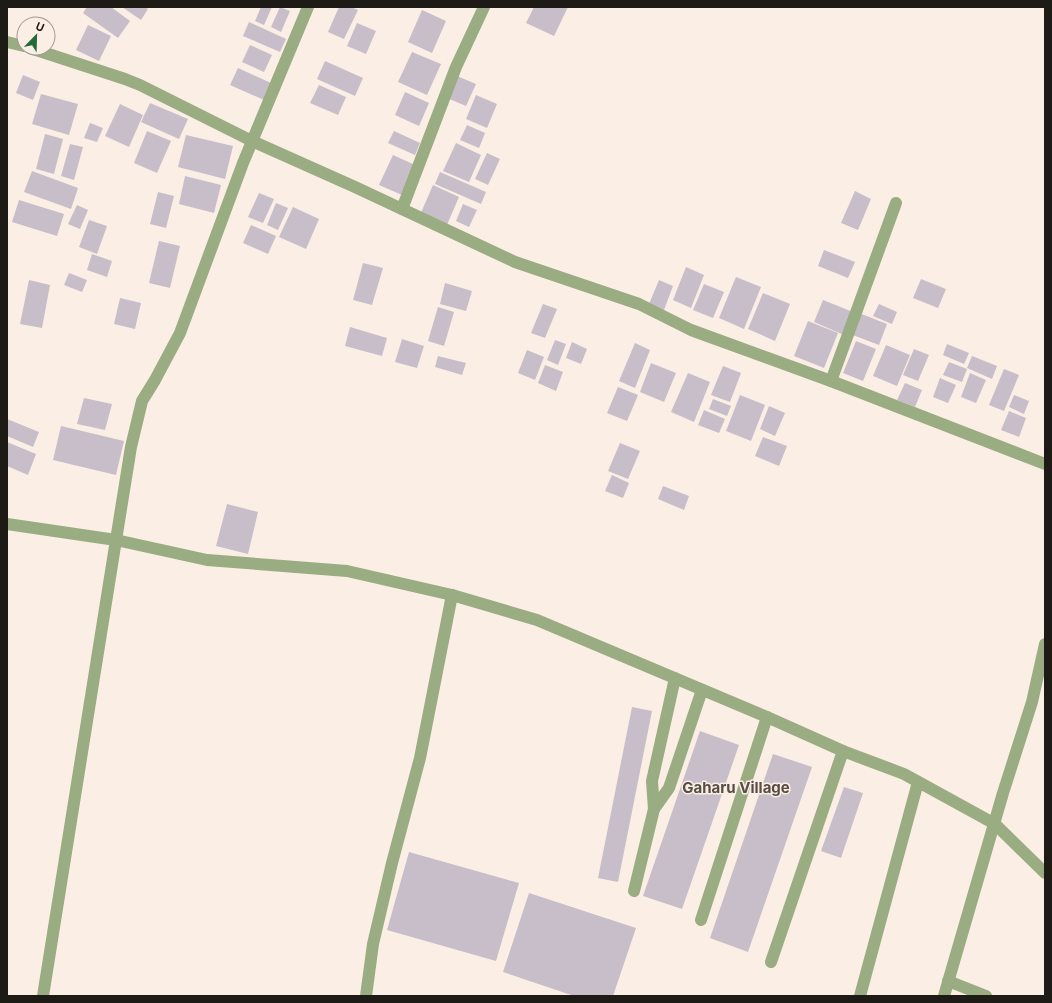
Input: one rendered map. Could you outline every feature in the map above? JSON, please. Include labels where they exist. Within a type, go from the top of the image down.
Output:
[{"type":"street","points":[[43,996],[131,447],[142,401],[180,333],[252,141],[308,7]]},
{"type":"street","points":[[402,209],[456,67],[484,7]]},
{"type":"street","points":[[55,56],[125,78],[252,141],[355,186],[515,262],[639,304],[691,330],[831,381],[1045,464]]},
{"type":"street","points":[[831,381],[896,202]]},
{"type":"street","points":[[7,524],[116,540],[207,560],[347,571],[452,595],[537,620],[767,717],[843,751],[904,774],[995,824],[1045,873]]},
{"type":"street","points":[[366,996],[373,944],[392,863],[420,758],[452,595]]},
{"type":"street","points":[[944,996],[1032,702],[1045,644]]},
{"type":"street","points":[[634,891],[654,808],[652,781],[675,678]]},
{"type":"street","points":[[654,808],[668,788],[702,690]]},
{"type":"street","points":[[701,920],[767,717]]},
{"type":"street","points":[[772,962],[843,751]]},
{"type":"street","points":[[860,996],[918,782]]},
{"type":"street","points":[[948,981],[986,996]]},
{"type":"building","points":[[87,7],[111,7],[130,21],[118,38],[83,13]]},
{"type":"building","points":[[122,7],[145,7],[148,9],[141,20]]},
{"type":"building","points":[[261,7],[272,7],[264,25],[255,21]]},
{"type":"building","points":[[280,7],[290,11],[281,32],[271,27]]},
{"type":"building","points":[[339,7],[351,7],[358,10],[344,39],[328,32]]},
{"type":"building","points":[[534,7],[568,7],[554,36],[526,23]]},
{"type":"building","points":[[422,10],[446,21],[432,53],[408,42]]},
{"type":"building","points":[[249,22],[286,39],[280,52],[243,36]]},
{"type":"building","points":[[357,23],[376,31],[366,54],[347,46]]},
{"type":"building","points":[[88,25],[111,36],[99,61],[76,50]]},
{"type":"building","points":[[250,45],[272,55],[264,72],[242,62]]},
{"type":"building","points":[[412,52],[441,64],[427,95],[398,82]]},
{"type":"building","points":[[325,61],[363,78],[355,96],[317,79]]},
{"type":"building","points":[[238,68],[271,83],[264,100],[230,85]]},
{"type":"building","points":[[23,75],[40,82],[33,100],[16,93]]},
{"type":"building","points":[[457,76],[476,84],[466,106],[447,98]]},
{"type":"building","points":[[319,85],[346,97],[338,115],[310,103]]},
{"type":"building","points":[[405,92],[429,103],[419,126],[395,115]]},
{"type":"building","points":[[41,94],[78,104],[69,135],[32,124]]},
{"type":"building","points":[[476,95],[497,104],[487,128],[466,119]]},
{"type":"building","points":[[150,103],[188,119],[179,139],[141,122]]},
{"type":"building","points":[[120,104],[143,115],[129,147],[105,136]]},
{"type":"building","points":[[90,123],[103,128],[97,142],[84,138]]},
{"type":"building","points":[[467,125],[485,133],[479,148],[460,140]]},
{"type":"building","points":[[147,131],[171,141],[157,173],[134,163]]},
{"type":"building","points":[[394,131],[420,143],[415,155],[388,143]]},
{"type":"building","points":[[45,134],[63,139],[54,174],[36,169]]},
{"type":"building","points":[[186,135],[233,146],[225,179],[178,167]]},
{"type":"building","points":[[456,143],[481,155],[469,182],[443,171]]},
{"type":"building","points":[[70,144],[83,147],[74,180],[61,176]]},
{"type":"building","points":[[487,153],[500,159],[488,185],[475,179]]},
{"type":"building","points":[[393,155],[415,165],[402,195],[379,185]]},
{"type":"building","points":[[32,171],[78,188],[71,209],[24,192]]},
{"type":"building","points":[[440,172],[486,192],[481,204],[435,184]]},
{"type":"building","points":[[185,176],[221,185],[214,213],[179,204]]},
{"type":"building","points":[[433,185],[459,197],[446,227],[420,215]]},
{"type":"building","points":[[855,191],[871,199],[858,230],[841,223]]},
{"type":"building","points":[[158,192],[174,196],[166,228],[150,224]]},
{"type":"building","points":[[259,193],[274,199],[263,223],[248,217]]},
{"type":"building","points":[[19,200],[64,214],[57,236],[12,222]]},
{"type":"building","points":[[276,203],[288,208],[278,230],[267,225]]},
{"type":"building","points":[[463,204],[477,210],[469,227],[456,221]]},
{"type":"building","points":[[77,205],[88,210],[80,229],[68,224]]},
{"type":"building","points":[[293,207],[319,219],[306,249],[279,237]]},
{"type":"building","points":[[89,220],[107,226],[97,254],[79,247]]},
{"type":"building","points":[[251,225],[276,236],[268,254],[243,243]]},
{"type":"building","points":[[159,241],[180,246],[170,288],[149,283]]},
{"type":"building","points":[[824,250],[855,262],[848,278],[818,266]]},
{"type":"building","points":[[92,254],[112,261],[107,277],[87,270]]},
{"type":"building","points":[[363,263],[383,268],[372,305],[353,300]]},
{"type":"building","points":[[686,267],[704,275],[691,308],[673,300]]},
{"type":"building","points":[[69,273],[87,280],[82,292],[64,285]]},
{"type":"building","points":[[736,277],[761,287],[744,329],[719,318]]},
{"type":"building","points":[[921,279],[946,289],[938,308],[913,298]]},
{"type":"building","points":[[29,280],[50,285],[42,328],[20,324]]},
{"type":"building","points":[[659,280],[673,286],[664,310],[649,304]]},
{"type":"building","points":[[445,283],[472,291],[466,311],[440,304]]},
{"type":"building","points":[[704,284],[724,292],[713,318],[693,310]]},
{"type":"building","points":[[763,293],[790,304],[775,341],[748,329]]},
{"type":"building","points":[[120,298],[141,303],[135,329],[114,324]]},
{"type":"building","points":[[823,300],[853,312],[844,335],[814,322]]},
{"type":"building","points":[[543,304],[557,309],[545,338],[531,333]]},
{"type":"building","points":[[879,304],[897,312],[892,324],[873,316]]},
{"type":"building","points":[[438,307],[454,312],[444,346],[428,341]]},
{"type":"building","points":[[859,313],[887,324],[879,345],[850,334]]},
{"type":"building","points":[[808,321],[838,333],[824,368],[794,356]]},
{"type":"building","points":[[350,327],[387,338],[382,356],[345,346]]},
{"type":"building","points":[[402,339],[424,346],[417,368],[395,362]]},
{"type":"building","points":[[555,340],[566,344],[558,365],[547,360]]},
{"type":"building","points":[[856,341],[876,349],[863,381],[843,373]]},
{"type":"building","points":[[572,342],[587,349],[581,364],[566,358]]},
{"type":"building","points":[[635,343],[650,350],[635,388],[619,381]]},
{"type":"building","points":[[947,344],[969,353],[964,364],[943,355]]},
{"type":"building","points":[[886,345],[910,355],[897,386],[873,376]]},
{"type":"building","points":[[914,349],[929,355],[918,381],[903,375]]},
{"type":"building","points":[[527,350],[544,357],[535,380],[518,373]]},
{"type":"building","points":[[438,356],[466,363],[462,375],[435,367]]},
{"type":"building","points":[[972,356],[997,366],[992,379],[967,368]]},
{"type":"building","points":[[949,362],[967,369],[962,382],[943,375]]},
{"type":"building","points":[[651,363],[676,373],[664,402],[640,392]]},
{"type":"building","points":[[545,365],[563,372],[556,391],[538,383]]},
{"type":"building","points":[[723,366],[741,373],[730,402],[711,395]]},
{"type":"building","points":[[1004,369],[1019,375],[1004,411],[989,405]]},
{"type":"building","points":[[688,373],[710,382],[694,422],[671,412]]},
{"type":"building","points":[[970,373],[986,380],[976,403],[961,397]]},
{"type":"building","points":[[940,378],[956,385],[948,403],[933,397]]},
{"type":"building","points":[[905,383],[922,390],[915,407],[897,400]]},
{"type":"building","points":[[618,387],[638,395],[627,421],[607,413]]},
{"type":"building","points":[[740,395],[765,405],[751,441],[726,431]]},
{"type":"building","points":[[1014,395],[1029,401],[1024,414],[1009,407]]},
{"type":"building","points":[[84,398],[112,404],[105,430],[77,424]]},
{"type":"building","points":[[713,399],[731,406],[727,416],[709,409]]},
{"type":"building","points":[[769,406],[785,413],[775,436],[760,429]]},
{"type":"building","points":[[704,410],[725,419],[719,433],[698,425]]},
{"type":"building","points":[[1009,411],[1026,418],[1019,437],[1001,430]]},
{"type":"building","points":[[7,419],[39,432],[33,447],[7,436]]},
{"type":"building","points":[[61,426],[124,441],[116,475],[53,460]]},
{"type":"building","points":[[763,437],[787,446],[779,466],[755,456]]},
{"type":"building","points":[[7,442],[36,454],[28,475],[7,466]]},
{"type":"building","points":[[620,443],[640,451],[628,479],[608,471]]},
{"type":"building","points":[[612,475],[629,483],[623,498],[605,491]]},
{"type":"building","points":[[663,486],[689,496],[684,510],[658,499]]},
{"type":"building","points":[[227,504],[258,512],[248,554],[216,546]]},
{"type":"building","points":[[632,707],[652,711],[618,882],[598,878]]},
{"type":"building","points":[[700,731],[739,745],[682,909],[643,896]]},
{"type":"building","points":[[773,754],[812,767],[748,952],[710,938]]},
{"type":"building","points":[[844,787],[863,793],[841,858],[821,851]]},
{"type":"building","points":[[409,852],[519,883],[496,961],[387,930]]},
{"type":"building","points":[[529,893],[636,928],[613,996],[574,996],[503,972]]},
{"type":"district","name":"Gaharu Village","points":[[736,787]]}]
